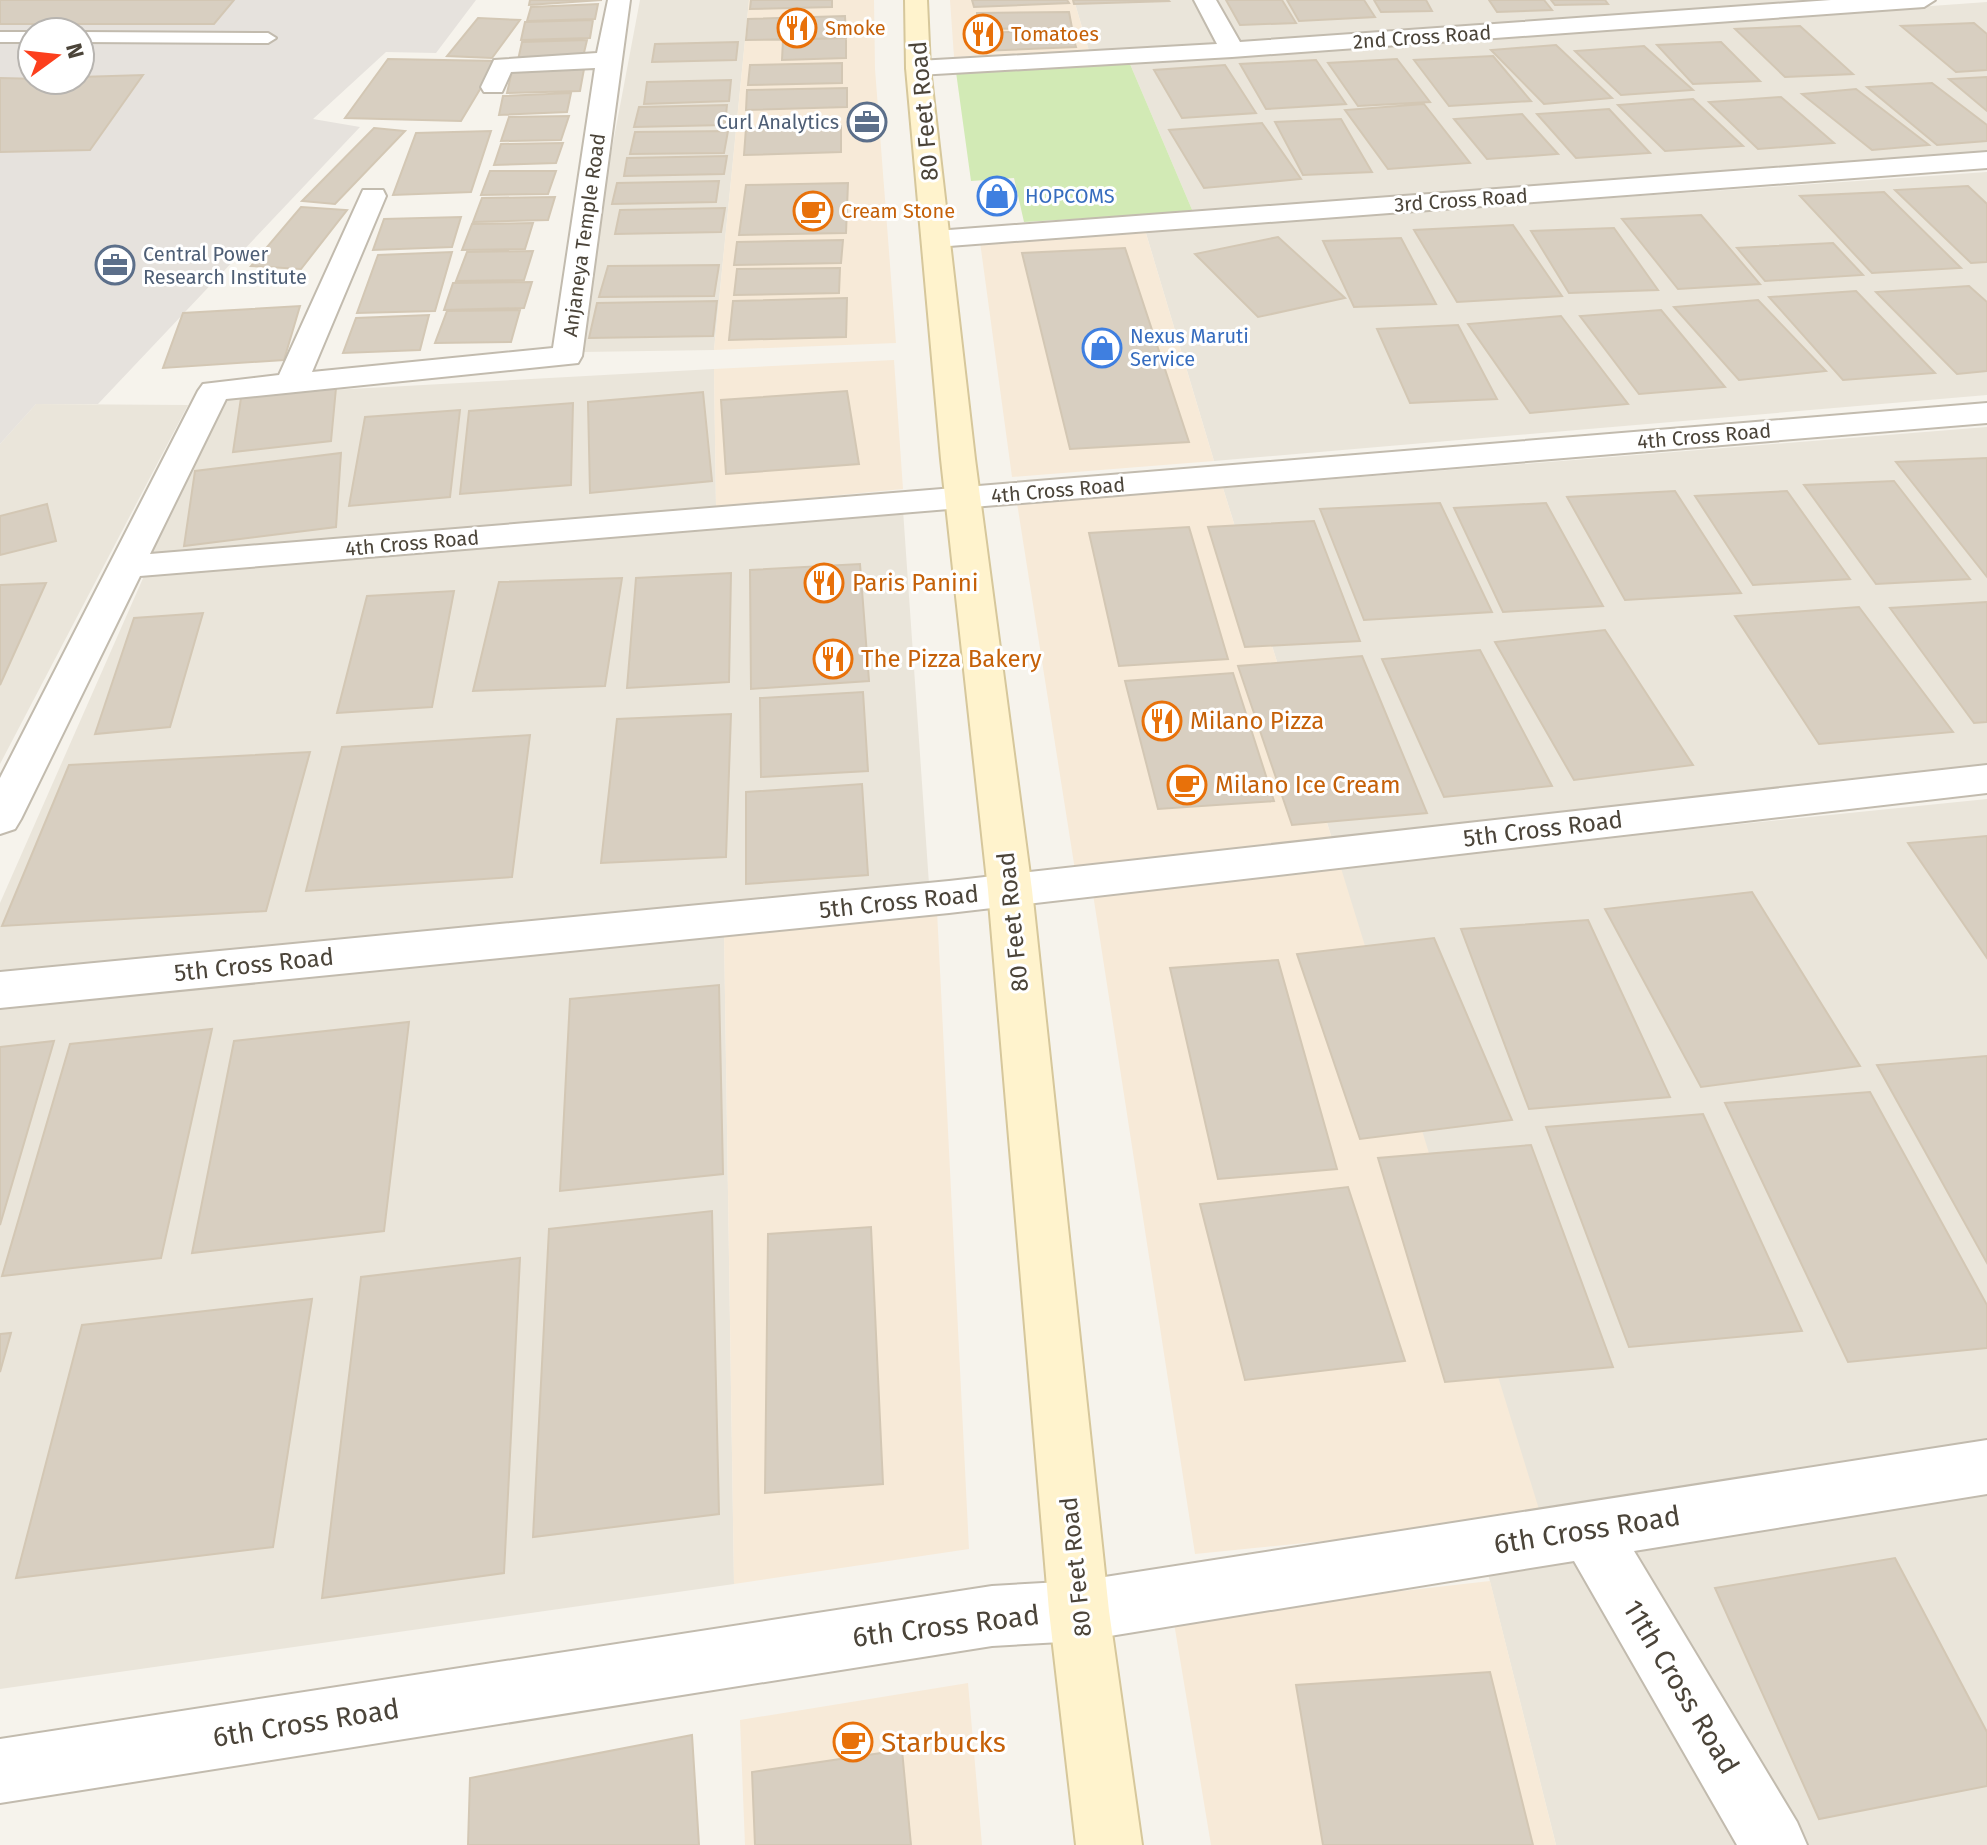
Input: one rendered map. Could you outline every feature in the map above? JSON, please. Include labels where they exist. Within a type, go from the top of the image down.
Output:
[{"type":"street","name":"Anjaneya Temple Road","points":[[129,566],[214,391],[567,356],[619,0]]},
{"type":"street","name":"80 Feet Road","points":[[916,0],[918,68],[962,498],[1010,890],[1079,1611],[1109,1845]]},
{"type":"street","points":[[1205,0],[1232,50]]},
{"type":"street","points":[[1637,0],[1654,20]]},
{"type":"street","name":"2nd Cross Road","points":[[918,68],[1232,50],[1924,0]]},
{"type":"street","points":[[1465,11],[1480,32]]},
{"type":"street","points":[[501,68],[608,60]]},
{"type":"street","name":"3rd Cross Road","points":[[936,239],[1987,160]]},
{"type":"street","points":[[292,382],[373,196]]},
{"type":"street","name":"4th Cross Road","points":[[129,566],[1987,413]]},
{"type":"street","points":[[0,819],[12,772],[129,566]]},
{"type":"street","name":"5th Cross Road","points":[[0,990],[1010,890],[1987,779]]},
{"type":"street","name":"6th Cross Road","points":[[0,1771],[992,1616],[1079,1611],[1987,1467]]},
{"type":"street","name":"11th Cross Road","points":[[1588,1530],[1774,1845]]},
{"type":"lane","points":[[96,37],[268,38]]},
{"type":"shaded area","name":"Central Power Research Institute","points":[[0,0],[476,0],[436,53],[386,52],[313,119],[360,127],[98,404],[36,404],[0,444]]},
{"type":"shaded area","points":[[640,0],[749,0],[714,350],[582,352],[590,265]]},
{"type":"shaded area","points":[[749,0],[874,0],[875,69],[896,343],[714,350]]},
{"type":"shaded area","points":[[950,0],[1074,0],[1089,51],[954,57]]},
{"type":"shaded area","points":[[1074,0],[1813,0],[1817,3],[1089,51]]},
{"type":"shaded area","points":[[1987,2],[1987,151],[1193,212],[1130,64]]},
{"type":"shaded area","points":[[1987,172],[1987,395],[1214,461],[1145,230]]},
{"type":"shaded area","points":[[1145,230],[1214,461],[1012,477],[980,242]]},
{"type":"shaded area","points":[[894,360],[903,489],[716,507],[714,369]]},
{"type":"shaded area","points":[[714,369],[716,507],[142,559],[220,396]]},
{"type":"shaded area","points":[[36,404],[188,405],[0,764],[0,444]]},
{"type":"shaded area","points":[[1987,427],[1987,764],[1333,842],[1223,488]]},
{"type":"shaded area","points":[[1223,488],[1333,842],[1075,870],[1017,503]]},
{"type":"shaded area","points":[[903,510],[929,884],[0,978],[0,903],[144,576]]},
{"type":"shaded area","points":[[1987,799],[1987,1845],[1556,1845],[1476,1526],[1340,865]]},
{"type":"shaded area","points":[[1340,865],[1542,1519],[1195,1554],[1093,894]]},
{"type":"shaded area","points":[[937,911],[969,1549],[734,1584],[724,931]]},
{"type":"shaded area","points":[[724,931],[734,1584],[0,1689],[0,1006]]},
{"type":"shaded area","points":[[1490,1581],[1556,1845],[1211,1845],[1173,1617]]},
{"type":"shaded area","points":[[968,1683],[982,1845],[745,1845],[740,1720]]},
{"type":"green space","points":[[1130,64],[1193,212],[1024,222],[1014,178],[971,181],[956,72]]},
{"type":"building","points":[[0,0],[234,0],[214,24],[96,24],[96,16],[16,16],[16,24],[0,24]]},
{"type":"building","points":[[530,0],[602,0],[529,5]]},
{"type":"building","points":[[751,0],[832,0],[832,7],[750,9]]},
{"type":"building","points":[[972,0],[1067,0],[1069,3],[974,7]]},
{"type":"building","points":[[1073,0],[1168,0],[1169,1],[1074,4]]},
{"type":"building","points":[[1226,0],[1282,0],[1296,23],[1240,25]]},
{"type":"building","points":[[1287,0],[1364,0],[1375,17],[1299,21]]},
{"type":"building","points":[[1374,0],[1426,0],[1432,11],[1381,12]]},
{"type":"building","points":[[1489,0],[1544,0],[1552,10],[1497,12]]},
{"type":"building","points":[[1551,0],[1605,0],[1608,4],[1555,5]]},
{"type":"building","points":[[598,4],[595,19],[527,21],[531,7]]},
{"type":"building","points":[[1069,12],[1072,28],[978,29],[977,13]]},
{"type":"building","name":"Smoke","points":[[845,16],[846,38],[746,40],[748,19]]},
{"type":"building","points":[[478,18],[520,20],[492,58],[447,56]]},
{"type":"building","points":[[593,20],[590,38],[521,40],[525,22]]},
{"type":"building","points":[[1974,23],[1987,34],[1987,70],[1956,72],[1901,26]]},
{"type":"building","points":[[1800,26],[1853,74],[1785,77],[1735,29]]},
{"type":"building","points":[[1071,30],[1076,47],[980,51],[977,33]]},
{"type":"building","points":[[846,38],[846,58],[782,60],[783,40]]},
{"type":"building","points":[[587,40],[583,57],[518,60],[522,42]]},
{"type":"building","points":[[738,42],[736,60],[652,62],[655,44]]},
{"type":"building","points":[[1721,42],[1760,81],[1693,84],[1657,45]]},
{"type":"building","points":[[1556,45],[1612,98],[1544,104],[1491,50]]},
{"type":"building","points":[[1644,46],[1693,90],[1621,95],[1575,51]]},
{"type":"building","points":[[1493,56],[1531,101],[1449,106],[1414,60]]},
{"type":"building","points":[[388,59],[497,61],[461,121],[345,118]]},
{"type":"building","points":[[1397,59],[1430,102],[1358,106],[1328,63]]},
{"type":"building","points":[[1316,60],[1346,104],[1266,109],[1240,64]]},
{"type":"building","points":[[842,63],[842,83],[748,85],[750,65]]},
{"type":"building","points":[[1225,65],[1256,113],[1182,118],[1154,70]]},
{"type":"building","points":[[584,69],[580,91],[507,93],[512,71]]},
{"type":"building","points":[[143,75],[90,150],[0,152],[0,78],[16,78],[16,96],[96,96],[96,76]]},
{"type":"building","points":[[1987,77],[1987,111],[1949,79]]},
{"type":"building","points":[[731,80],[729,101],[644,104],[647,82]]},
{"type":"building","points":[[1932,83],[1987,125],[1987,141],[1937,145],[1867,87]]},
{"type":"building","points":[[847,88],[847,107],[746,110],[747,90]]},
{"type":"building","points":[[1856,89],[1929,145],[1872,150],[1802,94]]},
{"type":"building","points":[[571,93],[567,112],[499,115],[503,96]]},
{"type":"building","points":[[1781,97],[1834,143],[1758,149],[1709,102]]},
{"type":"building","points":[[1693,99],[1743,146],[1665,151],[1618,105]]},
{"type":"building","points":[[1424,104],[1470,163],[1388,169],[1345,110]]},
{"type":"building","points":[[727,105],[725,125],[634,127],[639,107]]},
{"type":"building","points":[[1609,109],[1650,153],[1576,158],[1537,114]]},
{"type":"building","points":[[1522,114],[1558,154],[1487,159],[1454,119]]},
{"type":"building","points":[[569,116],[561,140],[501,141],[509,117]]},
{"type":"building","points":[[1341,119],[1372,172],[1303,175],[1275,122]]},
{"type":"building","points":[[1262,123],[1301,179],[1204,188],[1169,130]]},
{"type":"building","points":[[841,126],[841,152],[744,155],[746,128]]},
{"type":"building","points":[[374,128],[405,131],[335,204],[302,201]]},
{"type":"building","points":[[491,131],[471,192],[393,195],[416,133]]},
{"type":"building","points":[[728,131],[724,153],[630,154],[635,132]]},
{"type":"building","points":[[563,143],[556,163],[494,165],[501,144]]},
{"type":"building","points":[[727,156],[724,174],[624,176],[627,158]]},
{"type":"building","points":[[490,171],[556,171],[548,194],[481,195]]},
{"type":"building","points":[[719,181],[716,202],[612,204],[617,183]]},
{"type":"building","points":[[848,183],[846,233],[739,235],[746,185]]},
{"type":"building","points":[[1968,186],[1987,204],[1987,262],[1971,263],[1895,190]]},
{"type":"building","points":[[1884,192],[1961,268],[1872,273],[1800,196]]},
{"type":"building","points":[[555,197],[548,220],[473,222],[482,198]]},
{"type":"building","points":[[301,207],[347,210],[301,269],[251,266]]},
{"type":"building","points":[[725,208],[721,232],[615,234],[620,210]]},
{"type":"building","points":[[1701,215],[1760,284],[1678,289],[1622,219]]},
{"type":"building","points":[[461,217],[452,247],[373,250],[384,219]]},
{"type":"building","points":[[533,223],[525,249],[462,250],[472,224]]},
{"type":"building","points":[[1513,225],[1562,296],[1457,302],[1414,230]]},
{"type":"building","points":[[1614,228],[1658,290],[1569,293],[1531,231]]},
{"type":"building","points":[[1278,237],[1345,298],[1258,317],[1195,254]]},
{"type":"building","points":[[1401,238],[1436,304],[1354,307],[1323,241]]},
{"type":"building","points":[[843,240],[841,263],[734,265],[737,242]]},
{"type":"building","points":[[1833,243],[1863,275],[1765,281],[1737,248]]},
{"type":"building","name":"Nexus Maruti Service","points":[[1125,248],[1189,442],[1070,449],[1022,253]]},
{"type":"building","points":[[533,251],[524,280],[456,281],[467,252]]},
{"type":"building","points":[[452,252],[435,311],[357,313],[378,255]]},
{"type":"building","points":[[719,265],[714,296],[599,297],[608,266]]},
{"type":"building","points":[[840,268],[839,293],[734,295],[737,269]]},
{"type":"building","points":[[532,282],[524,308],[444,310],[453,283]]},
{"type":"building","points":[[1969,286],[1987,302],[1987,371],[1957,374],[1876,292]]},
{"type":"building","points":[[1856,291],[1935,373],[1843,380],[1769,297]]},
{"type":"building","points":[[847,298],[846,337],[729,340],[733,301]]},
{"type":"building","points":[[1758,300],[1826,371],[1739,380],[1674,307]]},
{"type":"building","points":[[717,301],[713,336],[589,338],[597,303]]},
{"type":"building","points":[[300,306],[284,360],[163,368],[183,313]]},
{"type":"building","points":[[520,310],[511,342],[435,343],[447,311]]},
{"type":"building","points":[[1661,310],[1725,387],[1639,394],[1580,316]]},
{"type":"building","points":[[429,315],[420,350],[343,353],[356,318]]},
{"type":"building","points":[[1561,316],[1628,404],[1530,413],[1468,324]]},
{"type":"building","points":[[1458,325],[1497,399],[1410,403],[1377,329]]},
{"type":"building","points":[[336,388],[331,441],[233,452],[241,398]]},
{"type":"building","points":[[847,391],[859,464],[726,474],[721,400]]},
{"type":"building","points":[[703,392],[712,481],[590,493],[588,402]]},
{"type":"building","points":[[573,403],[571,485],[460,494],[469,411]]},
{"type":"building","points":[[460,410],[450,497],[349,506],[365,417]]},
{"type":"building","points":[[341,453],[336,527],[184,546],[195,471]]},
{"type":"building","points":[[1987,458],[1987,577],[1896,462]]},
{"type":"building","points":[[1894,481],[1970,579],[1876,584],[1804,485]]},
{"type":"building","points":[[1675,491],[1741,593],[1625,600],[1567,497]]},
{"type":"building","points":[[1787,491],[1850,579],[1753,585],[1695,496]]},
{"type":"building","points":[[1440,503],[1492,612],[1364,620],[1320,509]]},
{"type":"building","points":[[1546,503],[1603,606],[1503,612],[1454,508]]},
{"type":"building","points":[[47,504],[56,541],[0,555],[0,516]]},
{"type":"building","points":[[1314,521],[1360,641],[1245,647],[1208,527]]},
{"type":"building","points":[[1189,527],[1228,659],[1119,666],[1089,533]]},
{"type":"building","points":[[860,564],[869,681],[751,689],[750,570]]},
{"type":"building","points":[[731,573],[729,682],[627,688],[636,578]]},
{"type":"building","points":[[622,578],[605,686],[473,691],[499,582]]},
{"type":"building","points":[[46,583],[0,685],[0,585]]},
{"type":"building","points":[[454,591],[432,707],[337,713],[367,596]]},
{"type":"building","points":[[1987,602],[1987,722],[1974,723],[1890,608]]},
{"type":"building","points":[[1859,607],[1953,732],[1819,744],[1735,616]]},
{"type":"building","points":[[203,613],[170,727],[95,734],[134,618]]},
{"type":"building","points":[[1605,630],[1693,765],[1574,780],[1495,642]]},
{"type":"building","points":[[1480,650],[1552,786],[1444,797],[1382,659]]},
{"type":"building","points":[[1362,656],[1427,813],[1292,825],[1238,666]]},
{"type":"building","points":[[1233,673],[1274,801],[1158,809],[1125,681]]},
{"type":"building","points":[[863,692],[868,771],[761,777],[760,698]]},
{"type":"building","points":[[731,714],[726,857],[601,863],[617,719]]},
{"type":"building","points":[[530,735],[512,877],[306,891],[342,747]]},
{"type":"building","points":[[310,752],[266,911],[2,926],[69,765]]},
{"type":"building","points":[[862,784],[868,875],[746,884],[746,792]]},
{"type":"building","points":[[1987,836],[1987,958],[1908,843]]},
{"type":"building","points":[[1752,892],[1860,1066],[1701,1087],[1605,909]]},
{"type":"building","points":[[1588,920],[1670,1097],[1529,1109],[1461,929]]},
{"type":"building","points":[[1434,938],[1512,1120],[1360,1139],[1297,954]]},
{"type":"building","points":[[1278,960],[1337,1169],[1218,1179],[1170,968]]},
{"type":"building","points":[[719,985],[723,1174],[560,1191],[570,999]]},
{"type":"building","points":[[409,1022],[384,1231],[192,1253],[234,1041]]},
{"type":"building","points":[[212,1029],[161,1258],[2,1276],[70,1044]]},
{"type":"building","points":[[54,1041],[0,1225],[0,1047]]},
{"type":"building","points":[[1987,1056],[1987,1263],[1877,1065]]},
{"type":"building","points":[[1870,1092],[1987,1305],[1987,1348],[1848,1362],[1725,1103]]},
{"type":"building","points":[[1703,1114],[1802,1331],[1629,1347],[1546,1127]]},
{"type":"building","points":[[1531,1145],[1613,1367],[1445,1382],[1378,1158]]},
{"type":"building","points":[[1348,1187],[1405,1361],[1245,1380],[1200,1204]]},
{"type":"building","points":[[712,1211],[719,1514],[533,1537],[549,1229]]},
{"type":"building","points":[[871,1227],[883,1484],[765,1493],[768,1234]]},
{"type":"building","points":[[520,1258],[504,1573],[322,1598],[361,1277]]},
{"type":"building","points":[[312,1299],[273,1547],[16,1578],[82,1325]]},
{"type":"building","points":[[11,1333],[0,1372],[0,1334]]},
{"type":"building","points":[[1895,1558],[1987,1732],[1987,1786],[1819,1819],[1715,1588]]},
{"type":"building","points":[[1490,1672],[1533,1845],[1323,1845],[1296,1685]]},
{"type":"building","points":[[692,1735],[699,1845],[468,1845],[470,1778]]},
{"type":"building","points":[[902,1750],[911,1845],[755,1845],[752,1772]]},
{"type":"place","name":"Smoke","points":[[797,28]]},
{"type":"place","name":"Tomatoes","points":[[983,34]]},
{"type":"place","name":"Curl Analytics","points":[[867,122]]},
{"type":"place","name":"HOPCOMS","points":[[997,196]]},
{"type":"place","name":"Cream Stone","points":[[813,211]]},
{"type":"place","name":"Central Power Research Institute","points":[[115,265]]},
{"type":"place","name":"Nexus Maruti Service","points":[[1102,348]]},
{"type":"place","name":"Paris Panini","points":[[824,583]]},
{"type":"place","name":"The Pizza Bakery","points":[[833,659]]},
{"type":"place","name":"Milano Pizza","points":[[1162,721]]},
{"type":"place","name":"Milano Ice Cream","points":[[1187,785]]},
{"type":"place","name":"Starbucks","points":[[853,1742]]}]
